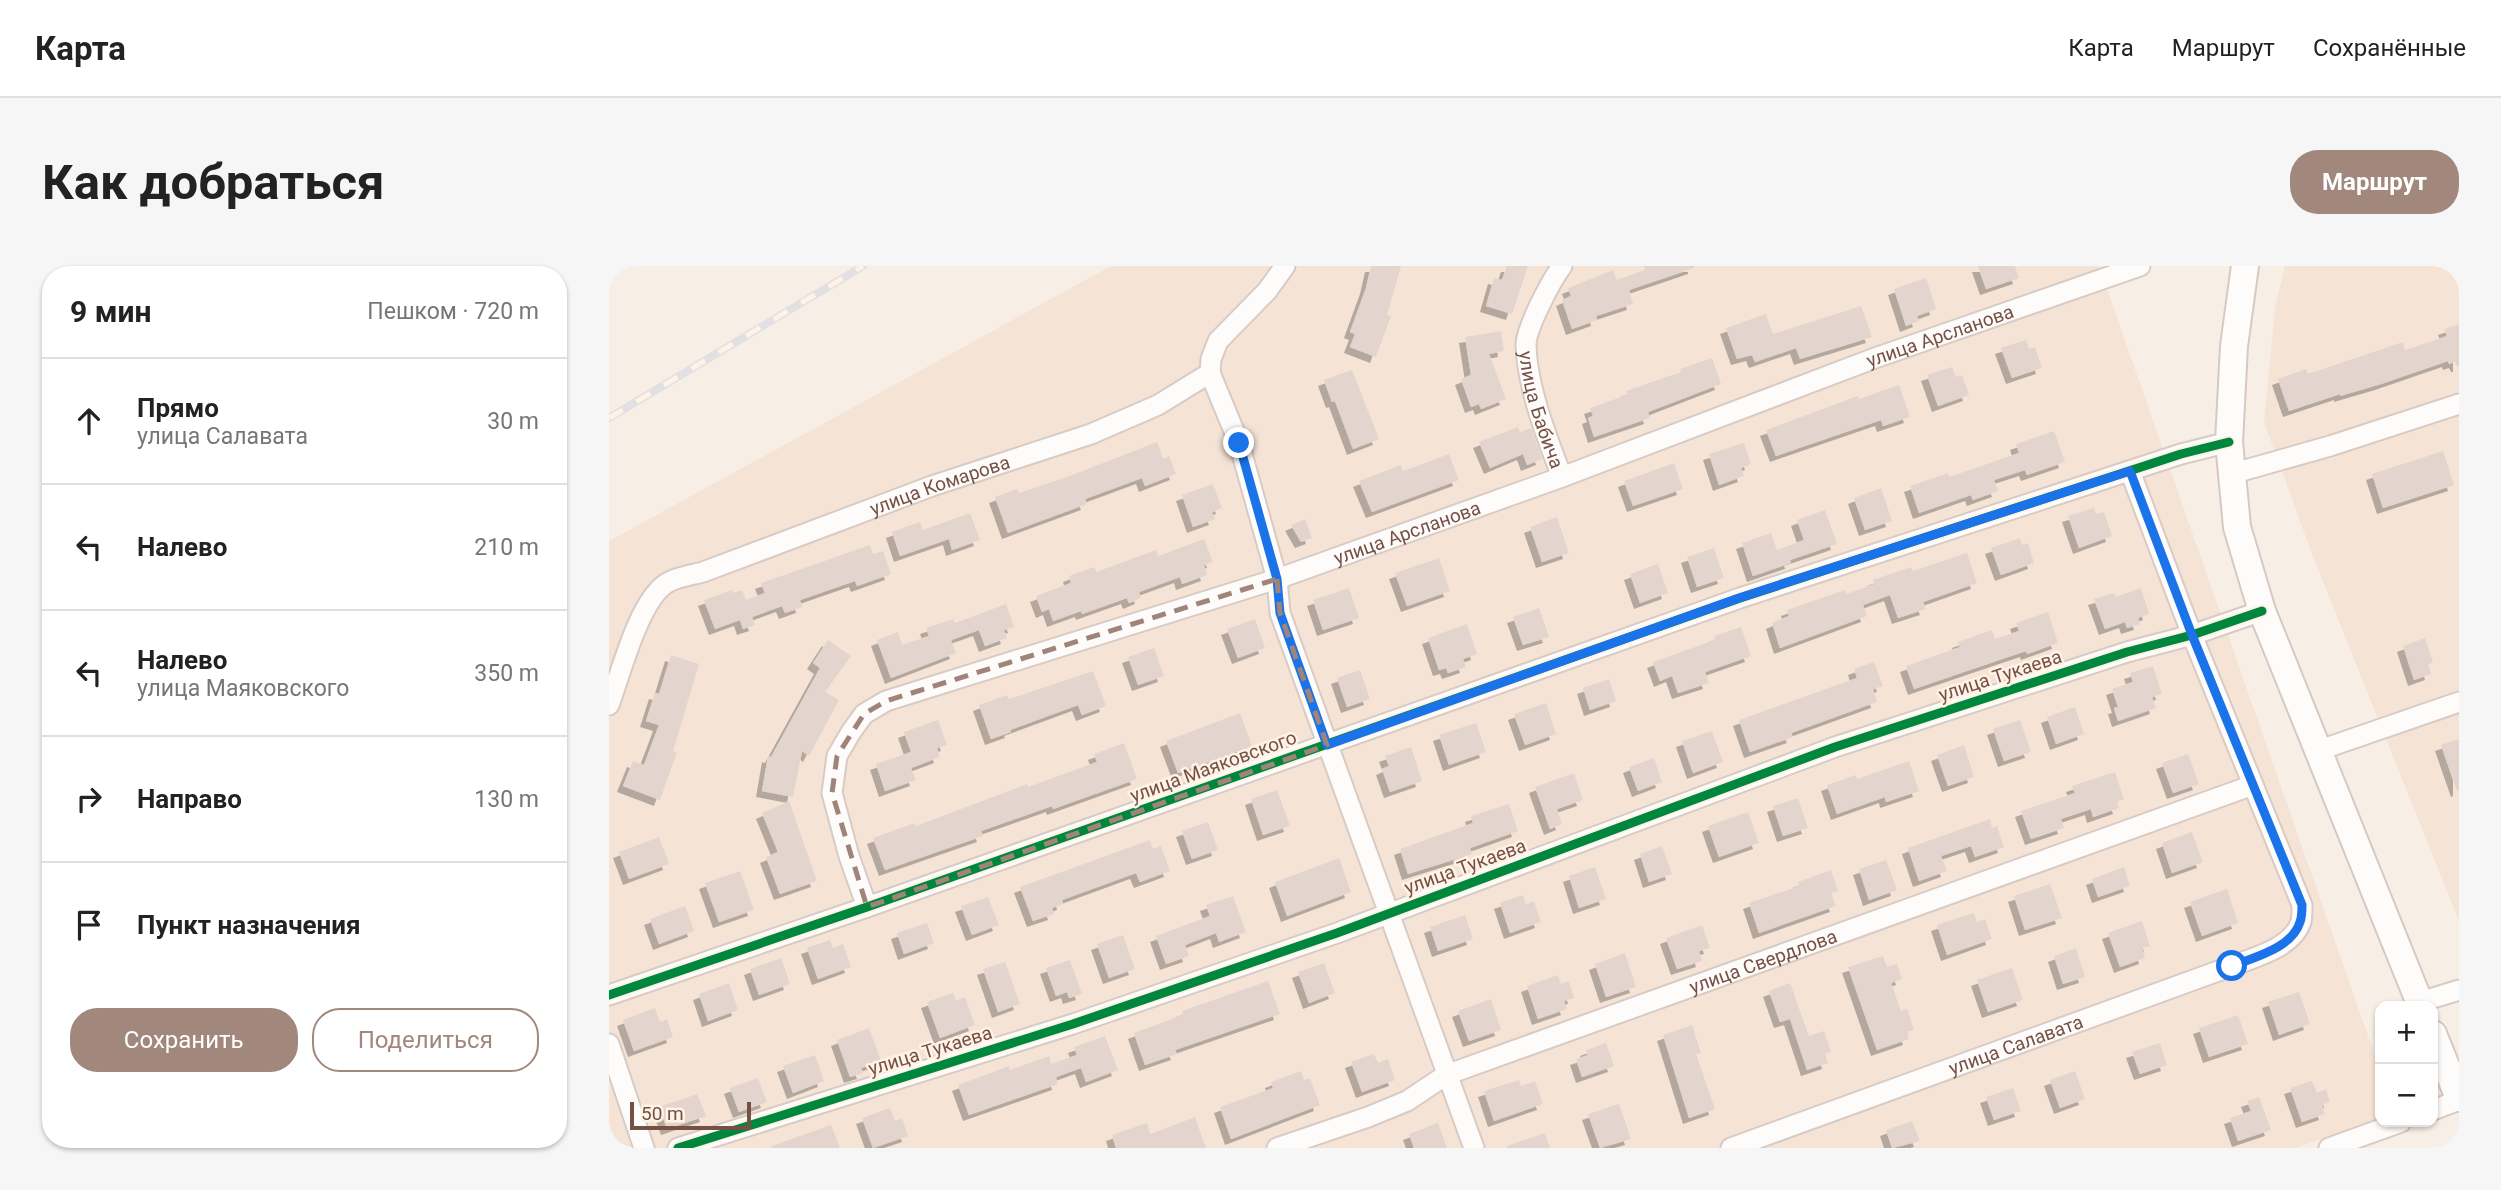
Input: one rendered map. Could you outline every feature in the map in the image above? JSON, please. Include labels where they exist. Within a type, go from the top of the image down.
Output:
[{"type":"street","points":[[1285,266],[1267,291],[1218,341],[1211,359],[1210,373],[1239,443],[1277,579],[1280,613],[1474,1148]]},
{"type":"street","name":"улица Бабича","points":[[1562,266],[1552,280],[1526,342],[1530,378],[1562,477]]},
{"type":"street","name":"улица Арсланова","points":[[867,907],[849,856],[832,793],[837,756],[851,732],[865,715],[886,701],[1277,579],[1562,477],[1875,358],[2140,266]]},
{"type":"street","points":[[2245,266],[2234,346],[2229,442],[2237,527],[2262,611],[2419,1001]]},
{"type":"street","name":"улица Комарова","points":[[609,705],[643,610],[654,594],[668,582],[703,572],[932,486],[1091,434],[1158,405],[1210,373]]},
{"type":"street","points":[[2231,474],[2330,446],[2459,404]]},
{"type":"street","name":"улица Маяковского","points":[[609,995],[867,907],[1739,598],[2181,454],[2229,442]]},
{"type":"street","points":[[2130,471],[2253,785]]},
{"type":"street","name":"улица Тукаева","points":[[678,1148],[1073,1024],[1389,914],[1835,747],[2262,611]]},
{"type":"street","points":[[2317,751],[2459,702]]},
{"type":"street","name":"улица Салавата","points":[[1731,1148],[2273,950],[2294,933],[2301,921],[2302,905],[2253,785]]},
{"type":"street","name":"улица Свердлова","points":[[1277,1148],[1407,1101],[1447,1075],[2253,785]]},
{"type":"street","points":[[2428,1001],[2459,990]]},
{"type":"street","points":[[609,1044],[644,1148]]},
{"type":"street","points":[[2438,1046],[2459,1099],[2438,1108]]},
{"type":"street","points":[[2329,1148],[2387,1127]]},
{"type":"highlighted area","points":[[1277,579],[1280,613],[1327,745],[867,907],[832,793],[837,756],[864,714],[886,701]]},
{"type":"shaded area","points":[[1111,266],[2099,266],[2375,1056],[2375,1120],[2296,1148],[609,1148],[609,541]]},
{"type":"shaded area","points":[[2285,266],[2459,266],[2459,921],[2312,554],[2264,422],[2275,308]]},
{"type":"building","points":[[1371,266],[1401,266],[1387,315],[1391,316],[1376,357],[1350,347],[1355,334],[1350,332]]},
{"type":"building","points":[[1507,266],[1528,266],[1512,314],[1486,306],[1494,278],[1502,280]]},
{"type":"building","points":[[1644,266],[1694,268],[1629,290],[1633,304],[1596,316],[1597,320],[1572,329],[1562,300],[1571,296],[1568,288],[1613,270],[1617,280],[1645,270]]},
{"type":"building","points":[[1978,266],[2015,266],[2019,278],[1986,289]]},
{"type":"building","points":[[1926,278],[1936,309],[1917,316],[1919,321],[1906,326],[1894,289]]},
{"type":"building","points":[[1861,306],[1872,337],[1800,359],[1796,348],[1755,362],[1752,355],[1737,359],[1726,328],[1766,314],[1773,334]]},
{"type":"building","points":[[2459,324],[2459,366],[2455,362],[2449,364],[2448,361],[2289,411],[2278,379],[2306,369],[2308,374],[2403,342],[2405,350],[2447,336],[2444,329]]},
{"type":"building","points":[[1501,331],[1504,351],[1489,354],[1506,399],[1481,409],[1479,404],[1471,407],[1461,379],[1471,375],[1465,337]]},
{"type":"building","points":[[2026,340],[2029,349],[2035,347],[2042,368],[2012,378],[2001,348]]},
{"type":"building","points":[[1712,358],[1721,384],[1648,412],[1650,418],[1594,437],[1588,418],[1593,416],[1590,408]]},
{"type":"building","points":[[1952,367],[1956,377],[1962,375],[1969,395],[1938,406],[1927,375]]},
{"type":"building","points":[[1352,370],[1379,439],[1353,449],[1324,380]]},
{"type":"building","points":[[1899,385],[1910,417],[1883,426],[1881,420],[1776,456],[1766,430],[1858,396],[1859,399]]},
{"type":"building","points":[[1518,427],[1520,432],[1531,428],[1542,459],[1527,465],[1523,454],[1490,468],[1479,442]]},
{"type":"building","points":[[2054,431],[2065,462],[2027,475],[2025,470],[1994,480],[1998,491],[1973,500],[1971,495],[1919,513],[1910,486],[1948,473],[1949,477],[2019,453],[2016,444]]},
{"type":"building","points":[[1157,442],[1163,459],[1169,456],[1176,474],[1145,486],[1142,478],[1085,499],[1087,504],[1008,533],[995,497],[1017,489],[1019,493],[1067,477]]},
{"type":"building","points":[[1744,443],[1751,464],[1741,468],[1744,476],[1719,485],[1709,454]]},
{"type":"building","points":[[2443,451],[2454,485],[2383,508],[2372,474]]},
{"type":"building","points":[[1449,454],[1459,480],[1372,512],[1359,481],[1401,465],[1403,471]]},
{"type":"building","points":[[1674,463],[1683,489],[1633,506],[1624,481]]},
{"type":"building","points":[[1213,484],[1222,508],[1212,512],[1215,519],[1193,527],[1182,495]]},
{"type":"building","points":[[1881,488],[1892,521],[1865,530],[1854,498]]},
{"type":"building","points":[[2094,508],[2096,514],[2104,512],[2112,536],[2079,548],[2068,516]]},
{"type":"building","points":[[1825,510],[1837,544],[1753,576],[1742,543],[1771,533],[1777,550],[1804,540],[1797,520]]},
{"type":"building","points":[[970,513],[980,540],[952,550],[949,539],[900,556],[892,532],[920,522],[923,530]]},
{"type":"building","points":[[1557,517],[1569,553],[1542,562],[1530,527]]},
{"type":"building","points":[[1305,519],[1312,538],[1301,542],[1291,525]]},
{"type":"building","points":[[2020,538],[2022,545],[2028,543],[2034,563],[2001,575],[1991,548]]},
{"type":"building","points":[[1204,539],[1213,562],[1204,565],[1207,575],[1182,584],[1180,577],[1139,592],[1141,598],[1129,603],[1127,598],[1053,621],[1049,609],[1042,612],[1036,596],[1071,583],[1069,576],[1094,567],[1096,572],[1156,550],[1158,556]]},
{"type":"building","points":[[870,545],[873,554],[883,551],[891,574],[857,586],[855,581],[800,600],[802,607],[785,613],[782,606],[752,617],[755,625],[743,629],[740,620],[715,629],[704,600],[732,590],[733,593],[742,590],[746,600],[765,593],[761,583]]},
{"type":"building","points":[[1714,548],[1724,578],[1697,587],[1687,557]]},
{"type":"building","points":[[1967,553],[1977,583],[1923,602],[1926,609],[1898,618],[1890,595],[1863,605],[1867,616],[1780,648],[1772,623],[1789,616],[1787,610],[1845,590],[1846,594],[1875,584],[1873,580],[1911,567],[1913,571]]},
{"type":"building","points":[[1439,558],[1450,591],[1407,606],[1395,573]]},
{"type":"building","points":[[1658,564],[1668,593],[1640,603],[1630,574]]},
{"type":"building","points":[[1349,588],[1359,618],[1323,630],[1313,600]]},
{"type":"building","points":[[2141,588],[2149,614],[2138,618],[2140,624],[2127,628],[2125,622],[2105,629],[2094,599],[2114,593],[2116,597]]},
{"type":"building","points":[[1006,604],[1014,627],[1004,630],[1007,638],[985,646],[979,630],[951,640],[956,653],[891,678],[877,640],[898,632],[902,645],[929,636],[926,628],[953,619],[955,623]]},
{"type":"building","points":[[1539,608],[1549,637],[1523,645],[1513,617]]},
{"type":"building","points":[[2048,612],[2058,643],[2027,654],[2026,651],[1914,689],[1906,666],[1960,647],[1958,642],[1992,630],[1995,639],[2019,631],[2016,623]]},
{"type":"building","points":[[1255,619],[1265,648],[1238,658],[1227,629]]},
{"type":"building","points":[[1467,624],[1477,654],[1463,659],[1466,667],[1448,673],[1446,668],[1439,670],[1428,638]]},
{"type":"building","points":[[1741,627],[1751,656],[1705,672],[1709,683],[1678,693],[1672,676],[1660,681],[1653,662],[1715,640],[1714,636]]},
{"type":"building","points":[[2425,638],[2433,662],[2428,664],[2431,674],[2414,680],[2403,646]]},
{"type":"building","points":[[828,640],[851,656],[825,692],[839,700],[809,756],[802,751],[793,797],[762,791],[768,756],[771,757],[820,668],[813,663]]},
{"type":"building","points":[[1154,648],[1164,676],[1138,685],[1128,657]]},
{"type":"building","points":[[671,655],[699,664],[673,751],[677,752],[660,800],[623,786],[633,761],[644,765],[659,725],[646,721],[655,693],[659,694]]},
{"type":"building","points":[[1874,662],[1883,686],[1873,689],[1877,702],[1791,733],[1793,737],[1750,752],[1739,720],[1857,678],[1854,669]]},
{"type":"building","points":[[2153,666],[2162,694],[2152,697],[2156,708],[2118,721],[2114,708],[2118,707],[2112,689],[2133,682],[2130,673]]},
{"type":"building","points":[[1360,670],[1370,699],[1347,707],[1337,678]]},
{"type":"building","points":[[1093,671],[1106,706],[1082,715],[1078,705],[991,739],[979,705],[1007,695],[1009,699]]},
{"type":"building","points":[[1609,679],[1616,701],[1590,710],[1583,688]]},
{"type":"building","points":[[1546,703],[1556,734],[1525,745],[1514,714]]},
{"type":"building","points":[[2075,707],[2084,734],[2056,744],[2047,717]]},
{"type":"building","points":[[1240,713],[1252,746],[1178,773],[1166,741]]},
{"type":"building","points":[[938,720],[947,745],[937,748],[940,757],[911,768],[916,780],[885,791],[876,764],[911,752],[904,732]]},
{"type":"building","points":[[2020,720],[2031,752],[2004,761],[1993,729]]},
{"type":"building","points":[[1476,723],[1486,752],[1449,765],[1439,735]]},
{"type":"building","points":[[1712,731],[1723,762],[1693,773],[1682,741]]},
{"type":"building","points":[[2459,739],[2459,790],[2457,791],[2441,745]]},
{"type":"building","points":[[1124,743],[1137,779],[981,831],[983,836],[885,870],[873,838],[915,823],[916,826],[1027,784],[1028,787],[1097,762],[1094,754]]},
{"type":"building","points":[[1964,745],[1974,777],[1948,786],[1937,755]]},
{"type":"building","points":[[1411,747],[1422,781],[1390,792],[1382,769],[1389,766],[1385,756]]},
{"type":"building","points":[[2188,754],[2199,784],[2173,793],[2162,763]]},
{"type":"building","points":[[1654,758],[1662,782],[1638,791],[1629,767]]},
{"type":"building","points":[[1909,761],[1919,791],[1886,802],[1885,797],[1837,814],[1827,785],[1856,775],[1857,779]]},
{"type":"building","points":[[2115,772],[2124,799],[2117,802],[2119,808],[2093,817],[2091,809],[2061,819],[2064,828],[2031,839],[2021,811],[2075,793],[2072,786]]},
{"type":"building","points":[[1574,773],[1583,800],[1557,809],[1562,824],[1550,829],[1535,787]]},
{"type":"building","points":[[1277,790],[1290,826],[1263,835],[1251,799]]},
{"type":"building","points":[[1798,798],[1808,828],[1783,836],[1773,806]]},
{"type":"building","points":[[789,801],[817,881],[780,894],[766,857],[778,852],[762,813]]},
{"type":"building","points":[[1509,804],[1518,831],[1470,848],[1472,854],[1408,874],[1400,849],[1473,823],[1471,816]]},
{"type":"building","points":[[1748,812],[1759,843],[1719,857],[1708,826]]},
{"type":"building","points":[[1990,819],[1992,828],[1997,826],[2004,847],[1975,857],[1971,846],[1941,856],[1947,871],[1919,881],[1908,848]]},
{"type":"building","points":[[1208,822],[1218,850],[1192,859],[1182,831]]},
{"type":"building","points":[[2192,832],[2203,862],[2172,873],[2162,843]]},
{"type":"building","points":[[659,837],[669,864],[629,879],[619,852]]},
{"type":"building","points":[[1150,840],[1153,849],[1161,846],[1170,871],[1140,882],[1136,873],[1062,900],[1063,904],[1052,908],[1054,914],[1033,921],[1020,887]]},
{"type":"building","points":[[1662,846],[1672,874],[1649,882],[1640,854]]},
{"type":"building","points":[[1339,858],[1351,892],[1287,916],[1275,882]]},
{"type":"building","points":[[1886,860],[1897,890],[1869,900],[1859,869]]},
{"type":"building","points":[[1595,867],[1606,899],[1579,908],[1569,876]]},
{"type":"building","points":[[2124,867],[2130,886],[2098,897],[2092,879]]},
{"type":"building","points":[[1831,870],[1838,891],[1831,893],[1836,906],[1759,933],[1749,903],[1799,886],[1798,882]]},
{"type":"building","points":[[740,871],[754,910],[719,922],[705,883]]},
{"type":"building","points":[[2050,884],[2062,918],[2025,930],[2014,896]]},
{"type":"building","points":[[2227,889],[2238,923],[2202,936],[2190,902]]},
{"type":"building","points":[[1523,895],[1526,904],[1534,901],[1541,922],[1510,933],[1500,903]]},
{"type":"building","points":[[1233,896],[1246,932],[1219,942],[1216,933],[1185,945],[1189,956],[1166,964],[1156,936],[1210,916],[1206,905]]},
{"type":"building","points":[[988,897],[999,925],[972,935],[961,906]]},
{"type":"building","points":[[685,906],[694,931],[659,944],[650,919]]},
{"type":"building","points":[[1974,913],[1977,922],[1985,919],[1992,939],[1947,955],[1937,925]]},
{"type":"building","points":[[1465,915],[1473,939],[1438,951],[1430,927]]},
{"type":"building","points":[[2142,921],[2150,946],[2142,948],[2145,958],[2120,967],[2108,933]]},
{"type":"building","points":[[927,923],[934,943],[904,954],[897,933]]},
{"type":"building","points":[[1702,925],[1710,948],[1699,951],[1702,961],[1677,969],[1666,938]]},
{"type":"building","points":[[1123,935],[1135,969],[1109,978],[1097,944]]},
{"type":"building","points":[[830,940],[833,948],[843,944],[851,967],[818,979],[807,948]]},
{"type":"building","points":[[2076,948],[2085,977],[2063,984],[2054,956]]},
{"type":"building","points":[[1625,953],[1636,987],[1606,997],[1595,964]]},
{"type":"building","points":[[1883,956],[1887,967],[1897,964],[1902,979],[1891,983],[1901,1011],[1907,1009],[1914,1030],[1906,1032],[1909,1039],[1877,1050],[1848,967]]},
{"type":"building","points":[[781,958],[790,984],[759,995],[750,969]]},
{"type":"building","points":[[1070,960],[1082,994],[1069,998],[1067,992],[1056,996],[1046,968]]},
{"type":"building","points":[[1005,962],[1020,1004],[998,1012],[983,969]]},
{"type":"building","points":[[1324,963],[1335,993],[1309,1003],[1298,972]]},
{"type":"building","points":[[2012,968],[2023,1000],[1988,1012],[1977,980]]},
{"type":"building","points":[[1558,975],[1561,984],[1569,981],[1574,998],[1564,1001],[1567,1009],[1538,1019],[1527,986]]},
{"type":"building","points":[[1268,981],[1280,1014],[1175,1050],[1177,1054],[1145,1065],[1134,1033],[1183,1015],[1182,1011]]},
{"type":"building","points":[[729,983],[738,1010],[708,1021],[699,994]]},
{"type":"building","points":[[1790,983],[1809,1036],[1824,1031],[1831,1052],[1825,1054],[1828,1063],[1807,1070],[1790,1019],[1780,1022],[1769,991]]},
{"type":"building","points":[[2299,992],[2310,1024],[2279,1035],[2268,1002]]},
{"type":"building","points":[[953,993],[956,1001],[965,997],[975,1025],[940,1038],[927,1002]]},
{"type":"building","points":[[1491,999],[1501,1030],[1469,1041],[1458,1011]]},
{"type":"building","points":[[655,1008],[660,1022],[667,1019],[673,1037],[634,1051],[623,1020]]},
{"type":"building","points":[[2238,1015],[2248,1044],[2209,1057],[2199,1028]]},
{"type":"building","points":[[1692,1025],[1701,1053],[1696,1054],[1715,1109],[1689,1118],[1663,1035]]},
{"type":"building","points":[[869,1028],[881,1061],[861,1068],[863,1073],[850,1077],[837,1040]]},
{"type":"building","points":[[1105,1036],[1118,1070],[1086,1082],[1081,1068],[1056,1077],[1058,1084],[969,1115],[958,1085],[1009,1066],[1010,1070],[1049,1056],[1051,1064],[1077,1055],[1074,1047]]},
{"type":"building","points":[[1606,1043],[1614,1066],[1582,1077],[1576,1059],[1588,1055],[1586,1050]]},
{"type":"building","points":[[2160,1043],[2167,1065],[2140,1074],[2132,1052]]},
{"type":"building","points":[[1374,1054],[1378,1063],[1388,1059],[1395,1080],[1362,1092],[1351,1062]]},
{"type":"building","points":[[815,1055],[824,1081],[793,1093],[783,1066]]},
{"type":"building","points":[[1301,1071],[1304,1080],[1310,1078],[1320,1105],[1231,1139],[1220,1107],[1273,1088],[1271,1082]]},
{"type":"building","points":[[2075,1071],[2085,1099],[2060,1108],[2050,1080]]},
{"type":"building","points":[[758,1078],[767,1102],[739,1112],[730,1088]]},
{"type":"building","points":[[1519,1080],[1521,1086],[1535,1081],[1543,1104],[1494,1121],[1484,1091]]},
{"type":"building","points":[[2312,1081],[2317,1093],[2326,1089],[2330,1102],[2322,1105],[2325,1114],[2302,1122],[2290,1088]]},
{"type":"building","points":[[2013,1088],[2021,1111],[1994,1120],[1986,1097]]},
{"type":"building","points":[[697,1094],[706,1116],[667,1129],[659,1107]]},
{"type":"building","points":[[2259,1097],[2271,1130],[2238,1141],[2230,1118],[2251,1111],[2247,1101]]},
{"type":"building","points":[[1619,1104],[1631,1139],[1600,1148],[1588,1114]]},
{"type":"building","points":[[890,1108],[895,1121],[902,1118],[908,1136],[873,1148],[862,1118]]},
{"type":"building","points":[[1195,1117],[1206,1148],[1116,1148],[1112,1135],[1147,1123],[1150,1134]]},
{"type":"building","points":[[1912,1121],[1920,1141],[1892,1148],[1886,1130]]},
{"type":"building","points":[[1438,1123],[1447,1148],[1414,1148],[1409,1134]]},
{"type":"building","points":[[831,1125],[840,1148],[772,1148],[772,1146]]},
{"type":"building","points":[[1545,1133],[1550,1148],[1507,1148],[1507,1146]]},
{"type":"railway","points":[[609,418],[863,266]]},
{"type":"cycle path","points":[[609,995],[867,907],[1740,598],[2181,454],[2229,442]]},
{"type":"cycle path","points":[[678,1148],[1073,1024],[1337,933],[1835,747],[2262,611]]},
{"type":"route","points":[[1239,443],[1277,579],[1280,613],[1327,745],[1739,598],[2130,471],[2192,635],[2302,905],[2301,921],[2294,933],[2273,950],[2232,966]]}]
